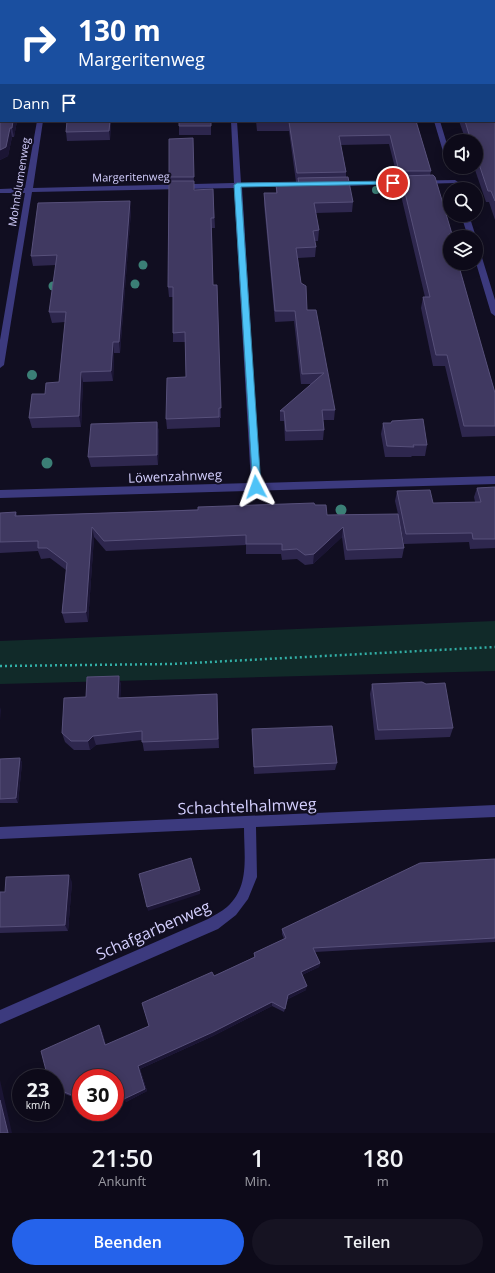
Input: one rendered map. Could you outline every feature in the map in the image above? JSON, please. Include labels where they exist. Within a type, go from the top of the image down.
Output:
[{"type":"street","name":"Mohnblumenweg","points":[[0,365],[40,122]]},
{"type":"street","points":[[234,122],[256,487]]},
{"type":"street","points":[[437,122],[443,142]]},
{"type":"street","name":"Margeritenweg","points":[[0,191],[307,184]]},
{"type":"street","points":[[331,184],[443,185]]},
{"type":"street","points":[[482,270],[495,313]]},
{"type":"street","name":"Löwenzahnweg","points":[[0,494],[495,480]]},
{"type":"street","name":"Schachtelhalmweg","points":[[0,833],[495,811]]},
{"type":"street","name":"Schafgarbenweg","points":[[0,1017],[213,924],[232,911],[244,895],[251,877],[250,822]]},
{"type":"path","points":[[0,666],[172,664],[495,647]]},
{"type":"green space","points":[[495,621],[495,671],[0,684],[0,641]]},
{"type":"building","points":[[0,122],[13,122],[6,147],[0,150]]},
{"type":"building","points":[[67,122],[110,122],[109,131],[66,132]]},
{"type":"building","points":[[179,122],[211,122],[211,126],[179,126]]},
{"type":"building","points":[[289,122],[416,122],[431,171],[399,171],[390,135],[339,136],[346,172],[297,173]]},
{"type":"building","points":[[465,122],[495,122],[495,201],[491,191],[488,191],[482,174],[483,134],[469,134]]},
{"type":"building","points":[[193,138],[194,177],[169,177],[169,139]]},
{"type":"building","points":[[433,175],[435,177],[443,204],[443,222],[448,222],[451,230],[443,230],[443,270],[460,270],[495,393],[495,426],[464,426],[447,355],[436,355],[423,297],[430,297],[401,176]]},
{"type":"building","points":[[348,177],[353,202],[314,203],[319,230],[313,231],[316,247],[296,248],[301,283],[306,286],[307,310],[316,310],[335,410],[322,410],[324,430],[286,431],[284,411],[280,411],[324,373],[302,374],[295,311],[275,311],[264,193],[277,193],[276,185],[299,184],[298,178]]},
{"type":"building","points":[[169,181],[194,181],[194,190],[213,189],[214,218],[211,218],[213,285],[217,285],[221,408],[219,408],[219,417],[166,419],[167,378],[186,377],[185,332],[173,333],[173,287],[168,287]]},
{"type":"building","points":[[130,201],[119,342],[113,342],[111,371],[81,372],[79,416],[29,418],[32,394],[45,394],[46,383],[59,382],[66,312],[49,312],[57,255],[31,256],[38,203]]},
{"type":"building","points":[[423,419],[427,445],[413,445],[414,447],[387,446],[383,423]]},
{"type":"building","points":[[157,422],[157,455],[88,457],[91,424]]},
{"type":"building","points":[[495,487],[495,539],[473,539],[472,533],[406,534],[397,491],[430,490],[433,503],[481,502],[477,488]]},
{"type":"building","points":[[314,503],[315,505],[326,505],[327,515],[398,514],[404,548],[347,550],[343,527],[314,554],[305,555],[297,549],[282,550],[282,544],[246,544],[246,535],[104,541],[92,527],[86,612],[62,613],[67,563],[47,548],[38,548],[38,541],[0,542],[0,513],[16,512],[15,516],[198,510],[198,507]]},
{"type":"building","points":[[119,676],[118,698],[217,694],[218,739],[142,742],[142,731],[93,736],[88,741],[71,741],[62,733],[64,698],[86,697],[87,677]]},
{"type":"building","points":[[422,682],[426,684],[445,683],[453,728],[378,730],[372,684]]},
{"type":"building","points":[[332,726],[337,763],[254,767],[252,729]]},
{"type":"building","points":[[20,758],[16,798],[0,799],[0,759]]},
{"type":"building","points":[[191,858],[200,890],[147,907],[139,874]]},
{"type":"building","points":[[495,859],[495,938],[313,948],[320,963],[301,972],[307,986],[288,995],[285,1009],[272,1002],[213,1032],[138,1066],[145,1089],[124,1099],[124,1069],[72,1069],[72,1095],[64,1092],[64,1069],[46,1069],[41,1051],[99,1025],[105,1045],[149,1026],[142,1003],[212,972],[214,976],[255,957],[254,953],[286,938],[282,929],[420,863]]},
{"type":"building","points":[[69,875],[65,925],[0,927],[0,892],[5,892],[6,877]]},
{"type":"building","points":[[0,1100],[8,1133],[0,1133]]},
{"type":"route","points":[[256,487],[237,185],[393,183]]}]
